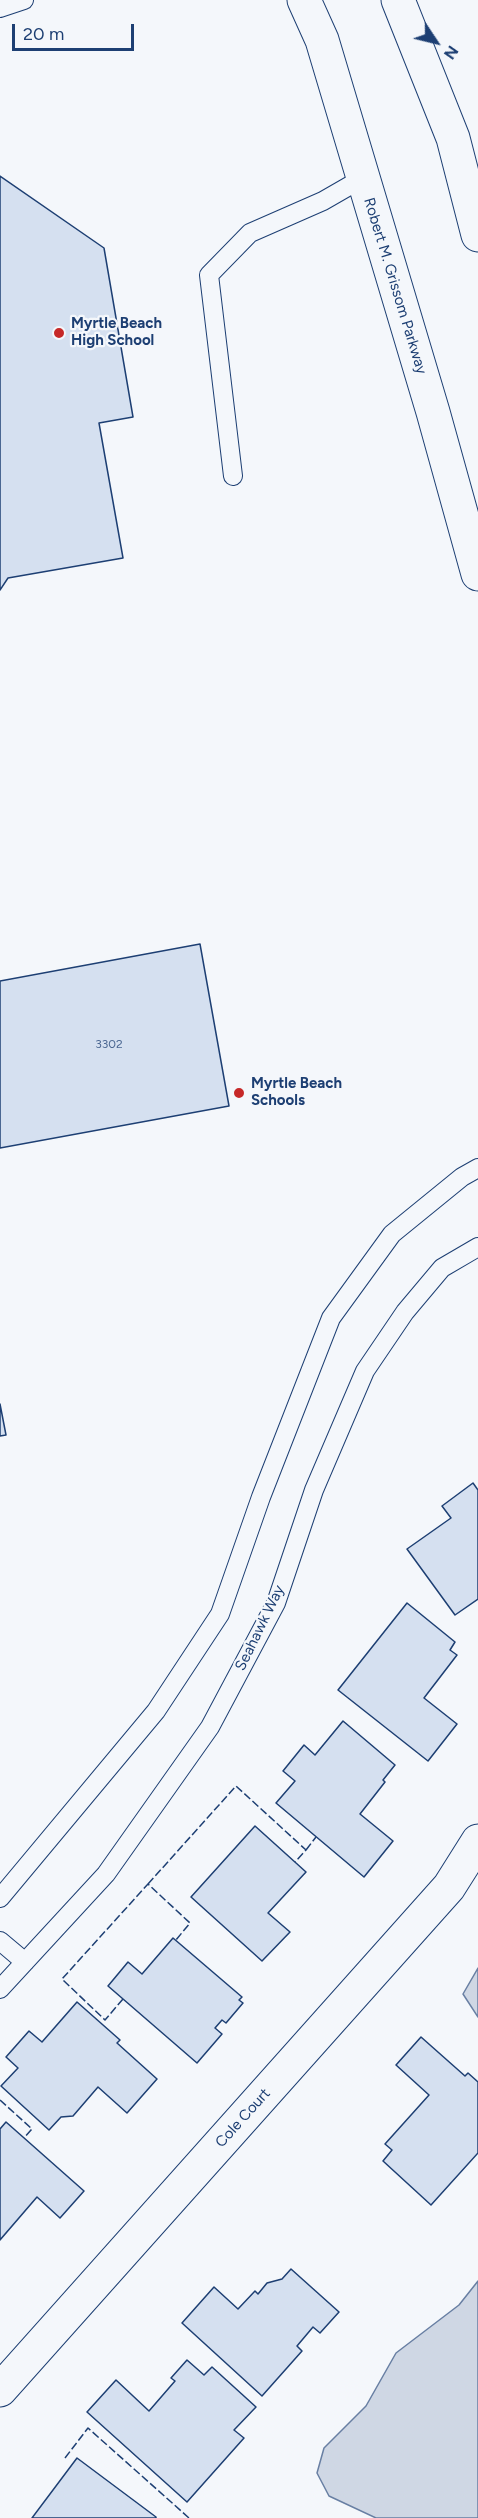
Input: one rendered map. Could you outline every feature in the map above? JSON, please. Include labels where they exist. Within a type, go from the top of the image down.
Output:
[{"type":"main road","name":"Robert M. Grissom Parkway","points":[[304,0],[322,40],[433,412],[478,574]]},
{"type":"main road","points":[[398,0],[453,138],[478,236]]},
{"type":"main road","name":"Cole Court","points":[[0,2390],[449,1887],[478,1841]]},
{"type":"lane","points":[[0,8],[24,0]]},
{"type":"lane","points":[[233,476],[209,275],[250,233],[323,201],[363,178]]},
{"type":"lane","points":[[0,1898],[156,1711],[220,1614],[261,1497],[331,1318],[392,1234],[462,1178],[478,1168]]},
{"type":"lane","name":"Seahawk Way","points":[[0,1989],[106,1874],[210,1726],[276,1603],[314,1490],[365,1371],[405,1312],[442,1268],[478,1248]]},
{"type":"lane","points":[[0,1941],[25,1962]]},
{"type":"shaded area","points":[[478,1968],[478,2017],[463,1994]]},
{"type":"shaded area","points":[[478,2281],[478,2518],[376,2518],[329,2496],[317,2473],[324,2448],[366,2406],[396,2353],[459,2305]]},
{"type":"building","name":"Myrtle Beach High School","points":[[0,176],[104,248],[133,417],[99,423],[123,558],[8,578],[0,590]]},
{"type":"building","points":[[200,944],[229,1106],[0,1148],[0,981]]},
{"type":"building","points":[[0,1404],[6,1435],[0,1436]]},
{"type":"building","points":[[473,1483],[478,1490],[478,1599],[455,1615],[407,1549],[451,1518],[442,1506]]},
{"type":"building","points":[[407,1603],[455,1642],[450,1650],[457,1655],[424,1698],[457,1724],[428,1761],[338,1690]]},
{"type":"building","points":[[343,1721],[395,1765],[360,1814],[393,1841],[364,1877],[276,1803],[295,1781],[283,1771],[304,1745],[315,1755]]},
{"type":"building","points":[[255,1826],[306,1872],[268,1913],[290,1932],[262,1961],[191,1897]]},
{"type":"building","points":[[173,1938],[242,1997],[239,2000],[243,2003],[226,2023],[222,2020],[215,2028],[222,2034],[197,2063],[108,1986],[128,1962],[142,1974]]},
{"type":"building","points":[[77,2002],[120,2040],[117,2043],[157,2079],[127,2113],[98,2087],[73,2116],[61,2117],[49,2130],[1,2086],[18,2068],[6,2057],[29,2031],[42,2042]]},
{"type":"building","points":[[421,2037],[465,2076],[468,2073],[478,2082],[478,2153],[431,2205],[383,2161],[392,2150],[385,2144],[429,2095],[396,2065]]},
{"type":"building","points":[[6,2122],[84,2191],[60,2218],[37,2197],[0,2240],[0,2129]]},
{"type":"building","points":[[291,2269],[339,2312],[320,2333],[313,2327],[297,2346],[302,2351],[262,2396],[182,2323],[214,2287],[238,2309],[255,2291],[258,2294],[267,2283],[282,2279]]},
{"type":"building","points":[[187,2360],[204,2375],[212,2367],[256,2407],[234,2430],[244,2438],[187,2502],[87,2412],[116,2380],[149,2411],[175,2381],[171,2378]]},
{"type":"building","points":[[77,2458],[156,2517],[156,2518],[32,2518]]},
{"type":"fence","points":[[148,1884],[236,1786],[306,1850],[295,1862]]},
{"type":"fence","points":[[306,1850],[316,1837]]},
{"type":"fence","points":[[123,1999],[105,2020],[62,1979],[148,1884],[190,1923],[176,1940]]},
{"type":"fence","points":[[0,2100],[32,2129],[24,2138]]},
{"type":"fence","points":[[65,2458],[88,2428],[189,2518]]},
{"type":"place","name":"Myrtle Beach High School","points":[[59,333]]},
{"type":"place","name":"Myrtle Beach Schools","points":[[239,1093]]}]
